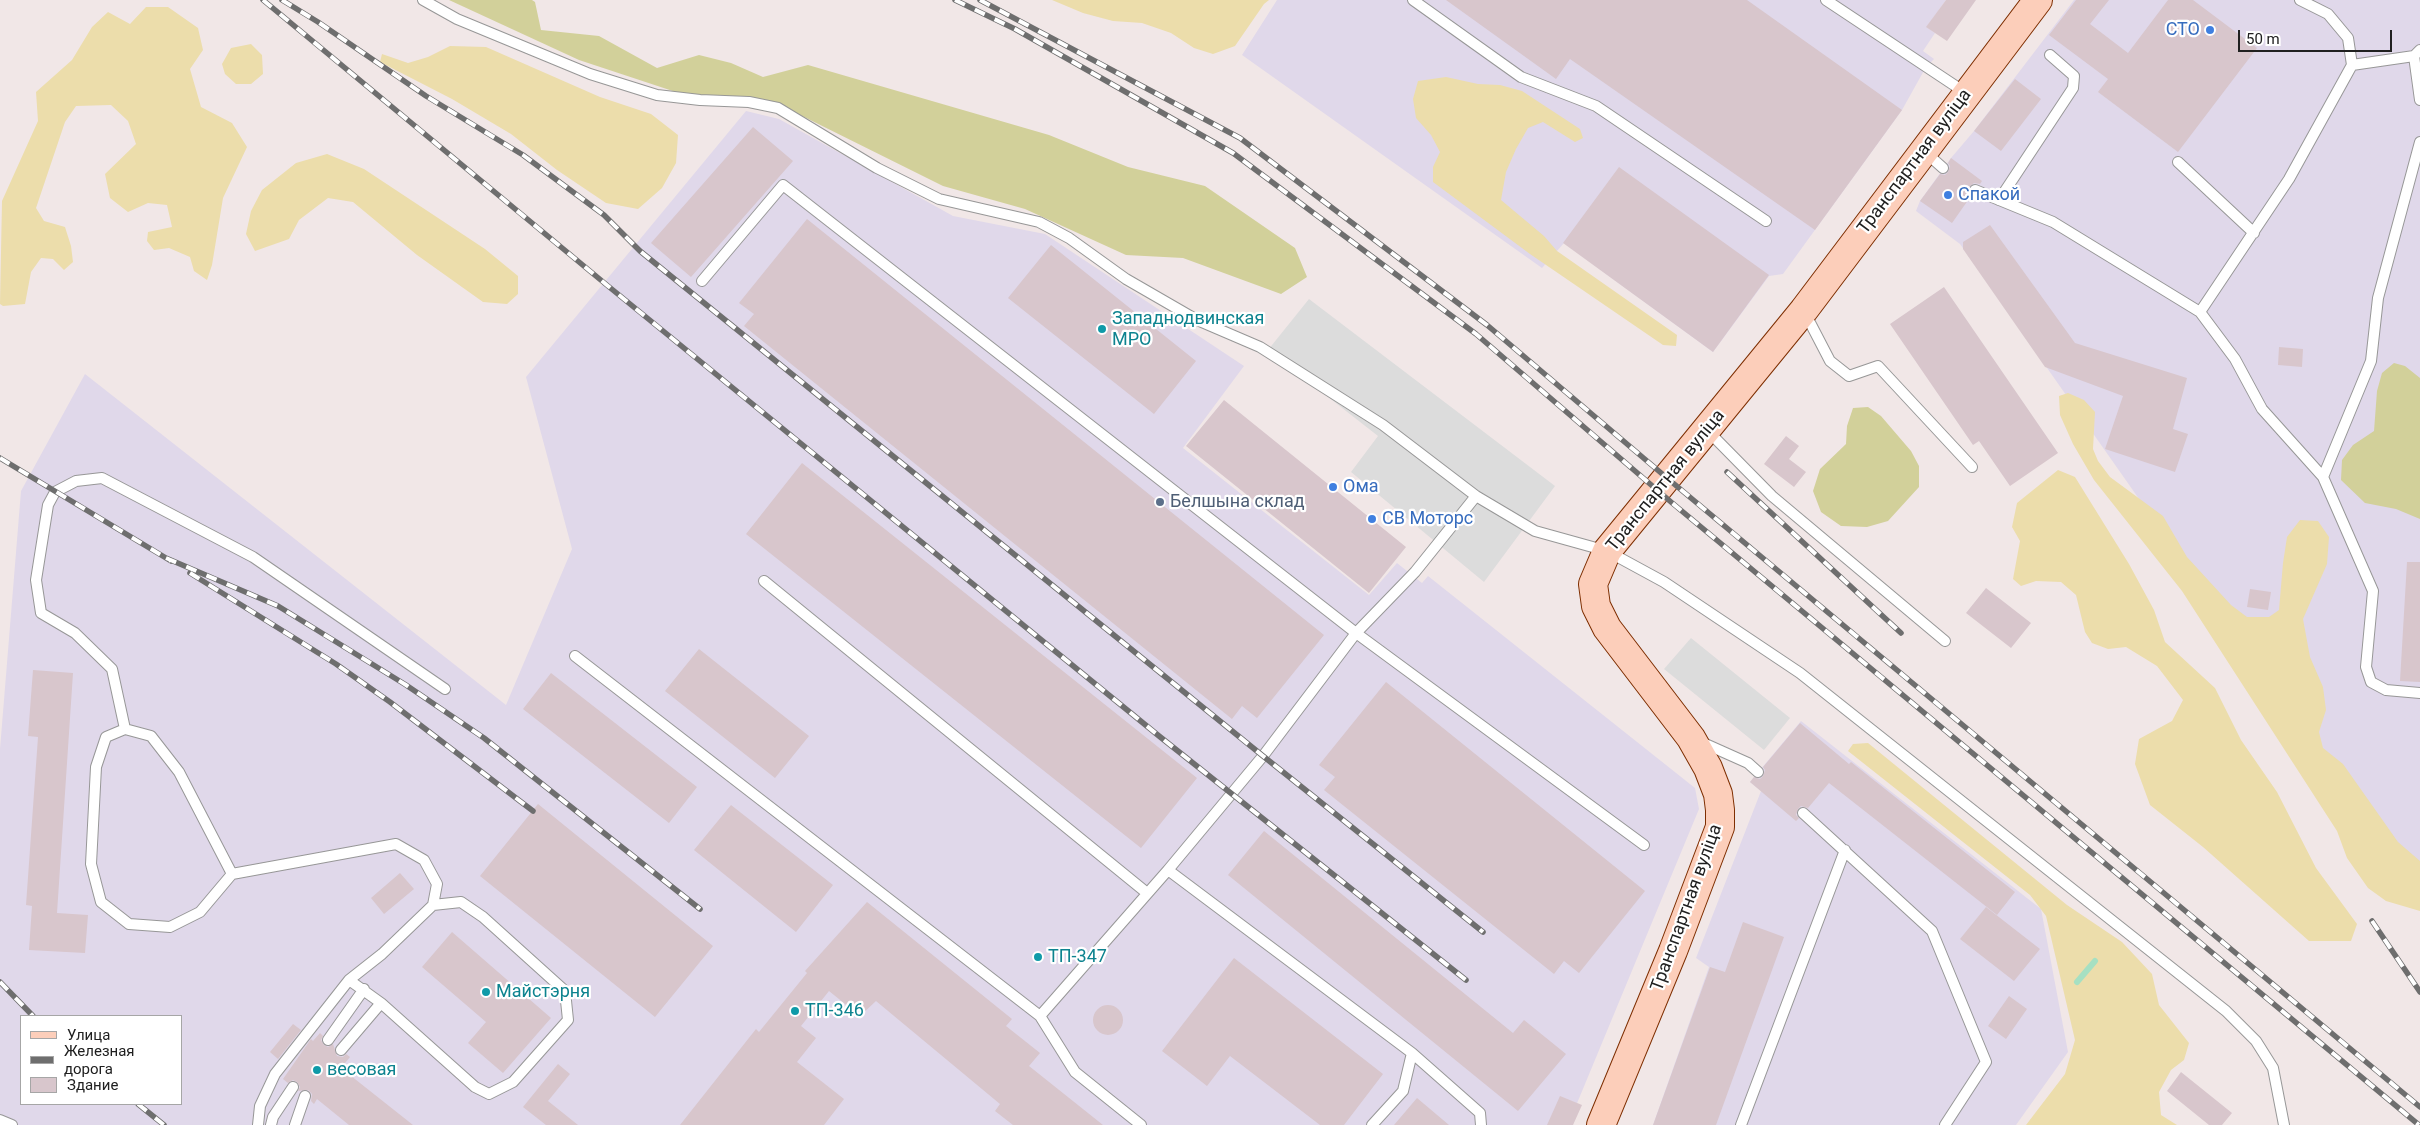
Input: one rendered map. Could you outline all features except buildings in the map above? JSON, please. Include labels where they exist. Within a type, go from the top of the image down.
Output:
[{"type":"main road","name":"Транспартная вуліца","points":[[1601,1125],[1673,951],[1720,827],[1718,794],[1708,768],[1691,738],[1607,628],[1596,606],[1593,584],[1608,551],[1804,310],[1934,160],[1966,93],[2038,0]]},
{"type":"lane","points":[[423,0],[457,19],[590,74],[657,96],[749,102],[778,108],[877,168],[939,199],[1039,222],[1069,238],[1126,279],[1197,320],[1260,348],[1383,425],[1476,496],[1535,531],[1608,551],[1664,582],[1800,673],[2226,1011],[2256,1041],[2273,1068],[2284,1125]]},
{"type":"lane","points":[[1413,0],[1521,77],[1596,106],[1766,221]]},
{"type":"lane","points":[[1826,0],[1966,93]]},
{"type":"lane","points":[[2200,312],[2290,179],[2352,65],[2348,38],[2328,14],[2300,0]]},
{"type":"lane","points":[[2352,65],[2417,53],[2420,100]]},
{"type":"lane","points":[[1999,200],[2073,88],[2074,76],[2050,55]]},
{"type":"lane","points":[[2323,477],[2371,361],[2378,298],[2420,142]]},
{"type":"lane","points":[[2178,162],[2254,233]]},
{"type":"lane","points":[[702,281],[783,185],[1356,634],[1644,845]]},
{"type":"lane","points":[[1975,190],[2054,222],[2200,312],[2235,359],[2262,409],[2323,477],[2373,591],[2366,667],[2371,682],[2386,690],[2420,694]]},
{"type":"lane","points":[[1804,310],[1830,361],[1849,376],[1878,366],[1972,467]]},
{"type":"lane","points":[[1707,430],[1772,496],[1945,641]]},
{"type":"lane","points":[[125,730],[112,670],[75,633],[41,612],[36,580],[48,505],[55,492],[76,481],[102,478],[253,557],[445,689]]},
{"type":"lane","points":[[1040,1016],[1168,870],[1263,756],[1356,634],[1418,568],[1476,496]]},
{"type":"lane","points":[[764,581],[1147,893]]},
{"type":"lane","points":[[575,656],[1040,1016],[1075,1072],[1141,1125]]},
{"type":"lane","points":[[232,874],[179,772],[151,736],[125,730],[106,737],[96,767],[91,864],[101,902],[129,924],[170,927],[200,912],[232,874],[396,844],[424,860],[438,884],[433,905],[382,954],[349,980],[275,1074],[260,1106],[258,1125]]},
{"type":"lane","points":[[1691,738],[1748,763],[1758,772]]},
{"type":"lane","points":[[1803,813],[1932,931],[1986,1062],[1945,1125]]},
{"type":"lane","points":[[1741,1125],[1845,850]]},
{"type":"lane","points":[[1168,870],[1412,1053],[1480,1113],[1481,1125]]},
{"type":"lane","points":[[349,980],[381,1003],[476,1087],[489,1094],[513,1082],[568,1020],[565,991],[483,917],[461,902],[433,905]]},
{"type":"lane","points":[[328,1040],[364,989]]},
{"type":"lane","points":[[341,1050],[381,1003]]},
{"type":"lane","points":[[1372,1125],[1403,1091],[1412,1053]]},
{"type":"lane","points":[[271,1125],[273,1117],[293,1087]]},
{"type":"lane","points":[[295,1125],[304,1096]]},
{"type":"lane","points":[[0,1120],[12,1125]]},
{"type":"shaded area","points":[[449,0],[532,0],[535,2],[541,30],[599,36],[657,68],[699,55],[731,63],[763,77],[808,65],[1049,135],[1128,167],[1205,186],[1295,248],[1307,277],[1281,294],[1183,258],[1126,255],[1025,209],[943,186],[772,101],[703,101],[579,60]]},
{"type":"shaded area","points":[[1052,0],[1269,0],[1264,4],[1235,46],[1213,54],[1194,48],[1171,33],[1142,23],[1113,21],[1083,13]]},
{"type":"shaded area","points":[[1277,0],[1946,0],[1927,27],[1935,33],[1923,51],[1934,59],[1926,67],[1902,110],[1783,274],[1769,276],[1713,352],[1564,243],[1542,268],[1242,55]]},
{"type":"shaded area","points":[[2074,0],[2420,0],[2420,875],[2375,835],[1960,244],[1916,211],[1920,201],[1951,158],[1974,131]]},
{"type":"shaded area","points":[[146,7],[168,7],[198,28],[203,50],[190,69],[201,107],[232,123],[247,147],[223,198],[212,265],[207,280],[194,271],[190,257],[169,248],[154,250],[147,241],[148,232],[172,227],[167,205],[148,203],[128,212],[110,198],[105,174],[136,144],[128,121],[111,105],[76,106],[65,122],[36,208],[44,221],[65,227],[71,246],[73,262],[64,270],[53,259],[41,258],[31,272],[25,304],[3,306],[0,304],[2,201],[38,121],[36,92],[72,60],[92,27],[108,12],[130,24]]},
{"type":"shaded area","points":[[251,44],[262,55],[263,74],[251,84],[236,84],[225,74],[222,64],[231,48]]},
{"type":"shaded area","points":[[450,46],[486,47],[600,97],[651,114],[678,135],[676,163],[662,188],[638,209],[606,203],[557,170],[511,134],[452,99],[380,62],[382,54],[408,63],[428,57]]},
{"type":"shaded area","points":[[1446,77],[1478,84],[1500,85],[1522,91],[1580,129],[1583,138],[1575,142],[1543,122],[1528,128],[1506,172],[1501,200],[1544,236],[1557,251],[1677,335],[1676,346],[1663,345],[1530,254],[1433,182],[1433,167],[1440,152],[1431,135],[1416,118],[1413,99],[1418,81]]},
{"type":"shaded area","points":[[746,111],[779,119],[953,216],[1045,234],[1244,366],[1183,448],[1369,595],[1397,563],[1422,583],[1428,576],[1695,788],[1699,809],[1568,1125],[0,1125],[0,749],[21,491],[85,374],[506,705],[572,549],[526,377]]},
{"type":"shaded area","points":[[327,154],[364,169],[485,249],[518,276],[518,294],[507,304],[483,302],[417,255],[353,202],[328,198],[299,220],[289,239],[255,251],[246,234],[251,211],[262,190],[296,163]]},
{"type":"shaded area","points":[[1309,299],[1555,486],[1484,582],[1351,472],[1378,436],[1268,350]]},
{"type":"shaded area","points":[[2394,363],[2405,366],[2420,378],[2420,519],[2396,509],[2365,503],[2341,480],[2342,460],[2353,445],[2374,431],[2377,391],[2382,373]]},
{"type":"shaded area","points":[[2068,393],[2084,400],[2095,412],[2093,449],[2098,461],[2110,477],[2163,516],[2187,557],[2231,605],[2247,617],[2269,617],[2279,610],[2287,537],[2300,520],[2318,521],[2329,537],[2327,564],[2303,619],[2310,657],[2323,687],[2326,710],[2319,732],[2323,748],[2343,764],[2398,842],[2420,861],[2420,911],[2386,901],[2368,888],[2347,858],[2337,831],[2182,591],[2094,480],[2073,444],[2060,415],[2059,396]]},
{"type":"shaded area","points":[[1868,407],[1881,416],[1911,451],[1919,466],[1919,487],[1888,521],[1867,527],[1841,526],[1821,512],[1813,491],[1820,469],[1846,444],[1847,426],[1853,408]]},
{"type":"shaded area","points":[[2058,470],[2075,477],[2129,564],[2154,610],[2165,642],[2215,688],[2241,740],[2277,792],[2316,868],[2357,924],[2351,941],[2309,941],[2203,847],[2150,805],[2135,764],[2139,739],[2172,721],[2183,700],[2157,666],[2126,647],[2108,649],[2092,643],[2085,632],[2076,595],[2061,582],[2036,581],[2021,586],[2013,579],[2020,541],[2012,527],[2017,503]]},
{"type":"shaded area","points":[[1691,638],[1790,718],[1764,750],[1664,669]]},
{"type":"shaded area","points":[[1801,721],[2041,909],[2068,1052],[2016,1125],[1653,1125],[1709,967],[1696,958],[1761,791],[1750,782]]},
{"type":"shaded area","points":[[1868,743],[2067,905],[2122,942],[2152,974],[2159,1005],[2189,1043],[2184,1060],[2171,1070],[2159,1092],[2161,1115],[2177,1125],[2026,1125],[2065,1074],[2075,1040],[2046,916],[2030,895],[1848,751],[1853,744]]},
{"type":"waterway","points":[[2077,982],[2095,961]]},
{"type":"railway","points":[[263,0],[608,286],[1159,736],[1466,980]]},
{"type":"railway","points":[[282,0],[318,22],[426,96],[523,155],[604,215],[640,251],[1483,932]]},
{"type":"railway","points":[[955,0],[1015,29],[1233,153],[1476,334],[1671,502],[2419,1125]]},
{"type":"railway","points":[[980,0],[1240,138],[1487,325],[1667,478],[2420,1107]]},
{"type":"railway","points":[[0,458],[171,561]]},
{"type":"railway","points":[[1727,472],[1901,633]]},
{"type":"railway","points":[[166,558],[278,606],[406,685],[484,738],[700,909]]},
{"type":"railway","points":[[190,573],[336,664],[390,702],[533,811]]},
{"type":"railway","points":[[2372,921],[2420,992]]},
{"type":"railway","points":[[0,982],[32,1015]]},
{"type":"railway","points":[[139,1105],[164,1125]]},
{"type":"place","name":"СТО","points":[[2210,30]]},
{"type":"place","name":"Спакой","points":[[1948,195]]},
{"type":"place","name":"Западнодвинская МРО","points":[[1102,329]]},
{"type":"place","name":"Ома","points":[[1333,487]]},
{"type":"place","name":"Белшына склад","points":[[1160,502]]},
{"type":"place","name":"СВ Моторс","points":[[1372,519]]},
{"type":"place","name":"ТП-347","points":[[1038,957]]},
{"type":"place","name":"Майстэрня","points":[[486,992]]},
{"type":"place","name":"ТП-346","points":[[795,1011]]},
{"type":"place","name":"весовая","points":[[317,1070]]}]
